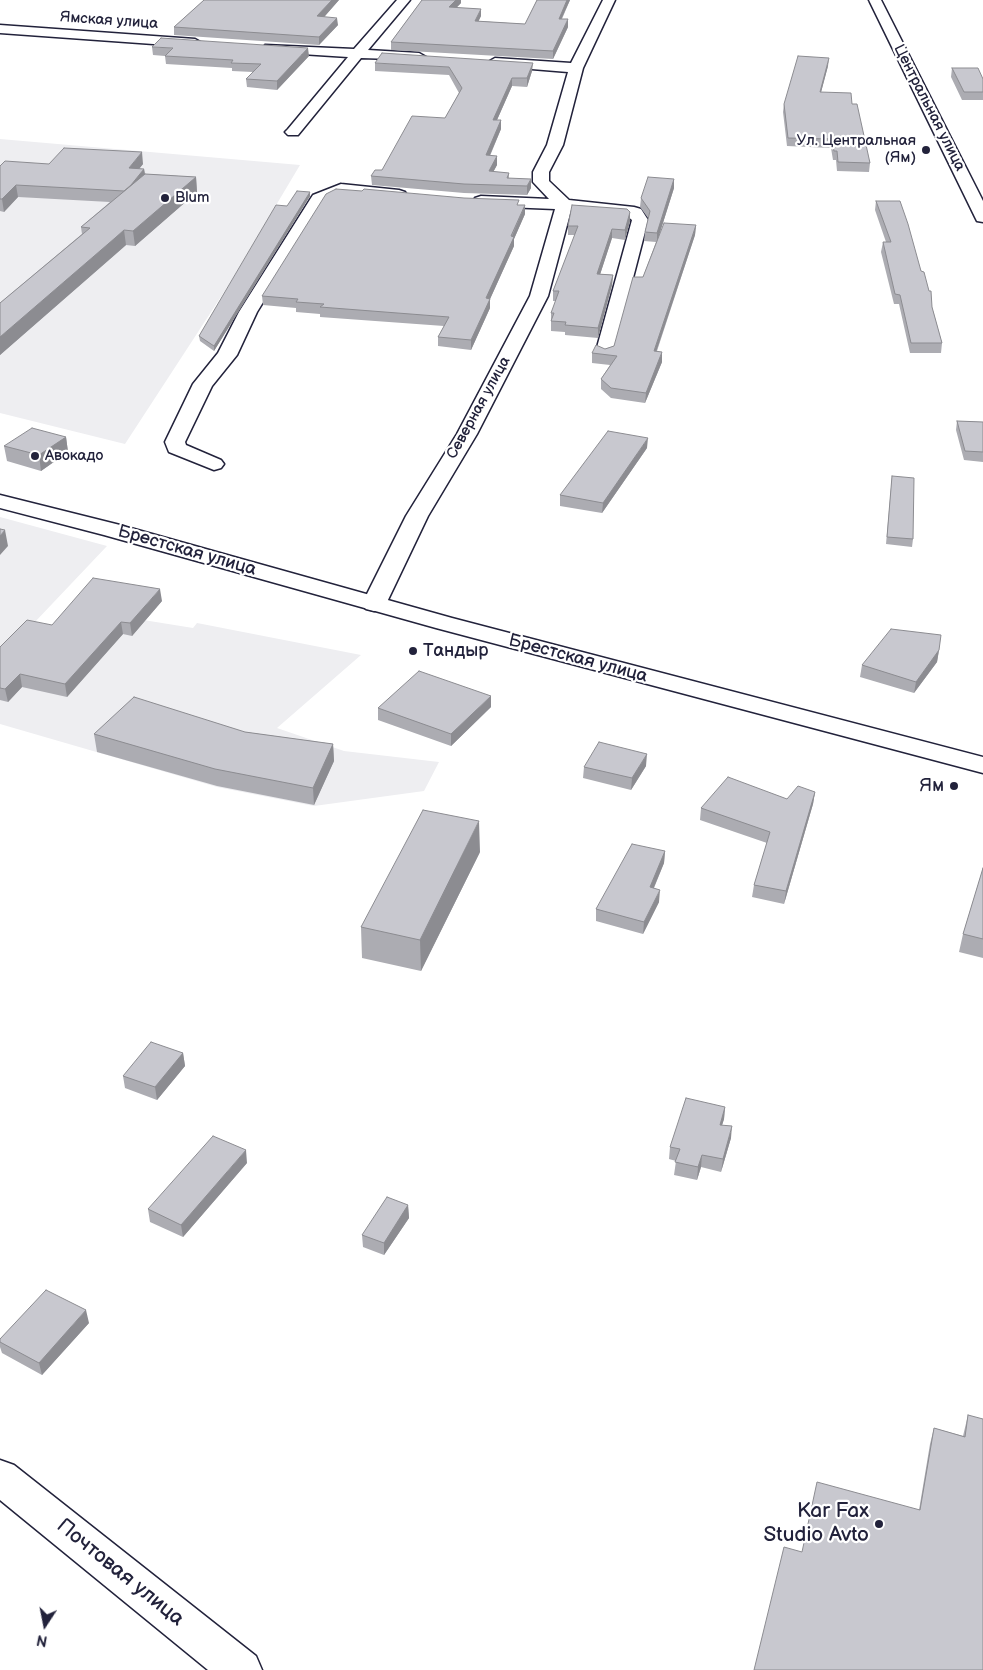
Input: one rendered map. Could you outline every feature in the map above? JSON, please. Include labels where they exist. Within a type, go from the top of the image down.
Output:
[{"type":"street","points":[[293,132],[358,52],[404,0]]},
{"type":"street","points":[[567,205],[541,182],[541,172],[555,145],[576,68],[608,0]]},
{"type":"street","name":"Центральная улица","points":[[875,0],[983,217]]},
{"type":"street","name":"Ямская улица","points":[[0,29],[206,44]]},
{"type":"street","points":[[254,47],[437,58]]},
{"type":"street","points":[[476,61],[576,68]]},
{"type":"street","points":[[214,464],[176,448],[175,442],[203,384],[227,355],[248,312],[319,198],[341,189],[416,196]]},
{"type":"street","points":[[464,200],[567,205],[636,213],[640,220],[605,351]]},
{"type":"street","name":"Северная улица","points":[[374,604],[417,516],[467,434],[539,296],[567,205]]},
{"type":"street","name":"Брестская улица","points":[[0,501],[734,701],[983,765]]},
{"type":"street","name":"Почтовая улица","points":[[0,1477],[241,1670]]},
{"type":"shaded area","points":[[0,139],[300,165],[228,286],[125,444],[0,413]]},
{"type":"shaded area","points":[[0,517],[107,546],[16,642],[77,639],[100,613],[193,628],[197,623],[361,655],[277,728],[344,751],[439,762],[424,791],[314,806],[217,787],[0,724]]},
{"type":"building","points":[[204,0],[332,0],[317,16],[337,18],[319,37],[174,27]]},
{"type":"building","points":[[422,0],[456,0],[449,7],[481,9],[475,21],[525,24],[537,0],[567,0],[559,19],[568,19],[553,51],[391,42]]},
{"type":"building","points":[[161,38],[308,48],[277,81],[246,79],[261,64],[231,63],[233,60],[165,56],[173,48],[152,47]]},
{"type":"building","points":[[382,53],[533,63],[527,78],[512,78],[493,120],[501,120],[486,155],[497,156],[489,171],[509,173],[507,178],[531,179],[527,186],[464,184],[371,176],[375,170],[382,170],[412,116],[445,118],[462,88],[449,67],[375,63]]},
{"type":"building","points":[[798,56],[829,58],[820,92],[851,93],[852,104],[857,104],[870,163],[838,162],[837,151],[834,151],[832,139],[788,138],[784,104]]},
{"type":"building","points":[[952,68],[978,68],[983,79],[983,92],[964,92]]},
{"type":"building","points":[[64,148],[142,152],[129,168],[144,169],[124,191],[16,185],[0,199],[0,166],[5,161],[49,164]]},
{"type":"building","points":[[145,174],[196,177],[133,231],[124,230],[0,337],[0,303],[90,228],[81,227]]},
{"type":"building","points":[[648,177],[674,179],[657,233],[645,232],[650,211],[641,198]]},
{"type":"building","points":[[336,189],[362,191],[364,189],[464,198],[519,200],[517,205],[525,205],[511,236],[514,237],[486,298],[490,299],[471,340],[438,337],[449,317],[320,307],[324,304],[296,302],[298,299],[262,296],[326,194]]},
{"type":"building","points":[[297,191],[310,192],[214,346],[199,336],[276,205],[287,206]]},
{"type":"building","points":[[876,201],[900,201],[921,271],[924,272],[929,291],[931,291],[932,307],[942,343],[911,343],[900,295],[895,294],[883,242],[891,242]]},
{"type":"building","points":[[572,205],[627,209],[630,212],[625,230],[612,229],[597,274],[613,275],[598,328],[565,325],[566,322],[551,321],[554,313],[551,313],[559,291],[553,291],[578,226],[568,226]]},
{"type":"building","points":[[664,223],[696,225],[654,351],[662,352],[646,393],[611,388],[601,379],[617,356],[592,353],[596,345],[605,349],[614,346],[633,277],[643,277]]},
{"type":"building","points":[[957,421],[983,422],[983,452],[965,451]]},
{"type":"building","points":[[32,428],[66,437],[39,455],[4,446]]},
{"type":"building","points":[[608,431],[648,438],[603,503],[560,495]]},
{"type":"building","points":[[892,476],[914,478],[913,539],[887,537]]},
{"type":"building","points":[[0,529],[5,530],[0,536]]},
{"type":"building","points":[[93,578],[160,589],[130,623],[121,622],[65,684],[20,674],[5,689],[0,688],[0,647],[27,620],[52,625]]},
{"type":"building","points":[[891,629],[941,635],[939,650],[916,682],[862,665]]},
{"type":"building","points":[[419,671],[491,696],[451,734],[378,708]]},
{"type":"building","points":[[134,697],[245,732],[333,744],[313,788],[215,769],[94,734]]},
{"type":"building","points":[[599,742],[647,754],[632,778],[584,767]]},
{"type":"building","points":[[728,777],[787,799],[798,786],[815,792],[786,891],[754,885],[770,832],[701,808]]},
{"type":"building","points":[[423,810],[479,821],[420,940],[361,927]]},
{"type":"building","points":[[632,844],[665,851],[650,887],[660,890],[644,922],[596,909]]},
{"type":"building","points":[[983,868],[983,939],[963,934]]},
{"type":"building","points":[[151,1042],[183,1053],[155,1087],[123,1076]]},
{"type":"building","points":[[686,1098],[725,1107],[720,1125],[732,1126],[723,1159],[702,1155],[698,1167],[675,1162],[680,1149],[670,1147]]},
{"type":"building","points":[[213,1136],[246,1150],[181,1225],[148,1209]]},
{"type":"building","points":[[387,1197],[408,1205],[384,1243],[362,1235]]},
{"type":"building","points":[[46,1290],[86,1310],[39,1363],[0,1342],[0,1339]]},
{"type":"building","points":[[968,1415],[983,1419],[983,1670],[754,1670],[784,1547],[802,1552],[817,1482],[920,1510],[934,1428],[965,1437]]},
{"type":"place","name":"Ул. Центральная (Ям)","points":[[926,150]]},
{"type":"place","name":"Blum","points":[[165,198]]},
{"type":"place","name":"Авокадо","points":[[35,456]]},
{"type":"place","name":"Тандыр","points":[[413,651]]},
{"type":"place","name":"Ям","points":[[954,786]]},
{"type":"place","name":"Kar Fax Studio Avto","points":[[879,1524]]}]
